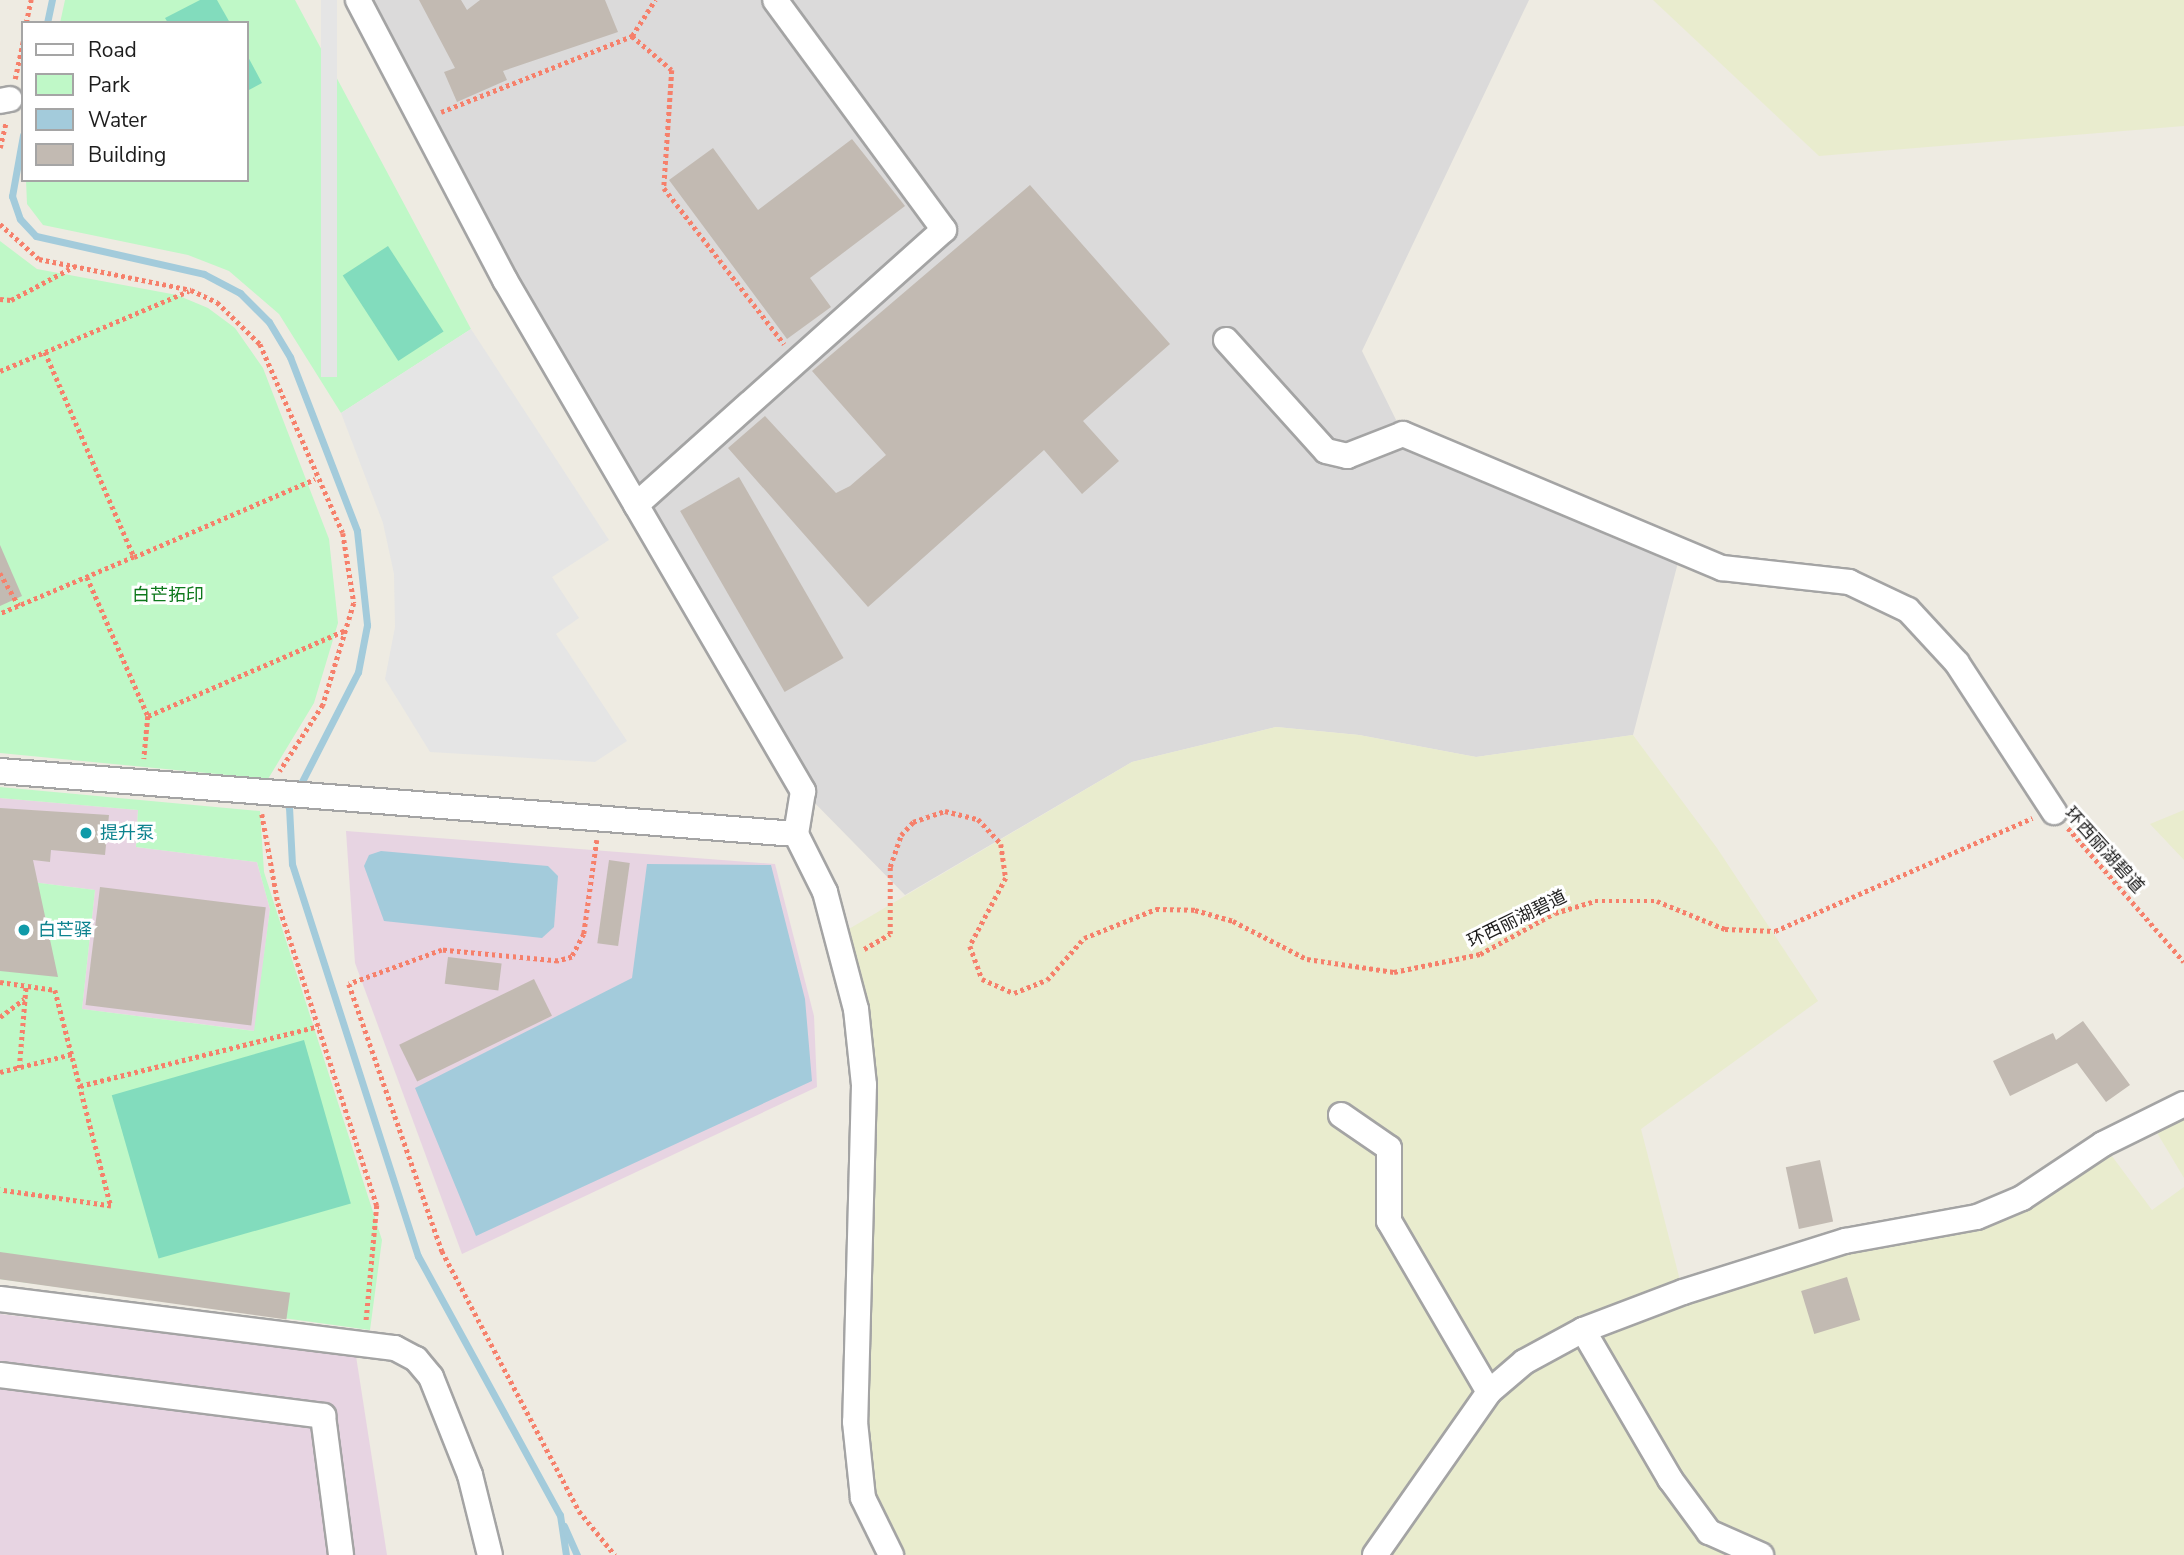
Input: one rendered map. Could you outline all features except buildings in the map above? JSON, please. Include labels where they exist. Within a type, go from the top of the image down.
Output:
[{"type":"street","points":[[358,0],[421,120],[636,505],[803,791],[796,834],[825,892],[856,1009],[864,1085],[855,1422],[863,1498],[891,1555]]},
{"type":"street","points":[[636,505],[944,230],[775,0]]},
{"type":"street","points":[[1226,340],[1326,451],[1347,456],[1403,434],[1722,568],[1849,582],[1908,610],[1957,663],[2054,812]]},
{"type":"street","points":[[0,771],[314,799],[796,834]]},
{"type":"street","points":[[1375,1555],[1489,1392],[1524,1362],[1583,1330],[1845,1241],[1977,1217],[2022,1198],[2103,1144],[2184,1104]]},
{"type":"street","points":[[1340,1115],[1389,1148],[1389,1222],[1489,1392]]},
{"type":"street","points":[[0,1299],[395,1348],[431,1377],[470,1475],[490,1555]]},
{"type":"street","points":[[1583,1330],[1670,1479],[1709,1531],[1761,1555]]},
{"type":"street","points":[[0,1375],[323,1416],[341,1555]]},
{"type":"path","points":[[26,21],[31,0]]},
{"type":"path","points":[[421,120],[632,36],[655,0]]},
{"type":"path","points":[[632,36],[671,70],[664,188],[796,361]]},
{"type":"path","points":[[0,224],[39,259],[191,290],[239,317],[260,344],[351,563],[354,603],[323,705],[267,794],[268,865],[377,1205],[365,1345]]},
{"type":"path","points":[[0,299],[11,300],[76,266]]},
{"type":"path","points":[[0,372],[191,290]]},
{"type":"path","points":[[45,352],[134,557]]},
{"type":"path","points":[[0,614],[315,479]]},
{"type":"path","points":[[0,573],[19,606]]},
{"type":"path","points":[[87,577],[148,716],[142,783]]},
{"type":"path","points":[[148,716],[346,630]]},
{"type":"path","name":"环西丽湖碧道","points":[[837,936],[849,946],[879,945],[894,919],[890,867],[901,835],[928,814],[962,813],[992,830],[1006,861],[1001,895],[975,928],[973,963],[989,984],[1014,993],[1047,980],[1084,938],[1156,909],[1195,910],[1233,921],[1307,959],[1394,972],[1480,954],[1555,913],[1594,901],[1657,901],[1725,929],[1774,931],[2054,812],[2184,962]]},
{"type":"path","points":[[600,818],[584,934],[572,957],[558,961],[442,950],[349,984],[442,1251],[579,1511],[615,1555]]},
{"type":"path","points":[[0,982],[55,990],[111,1206],[0,1190]]},
{"type":"path","points":[[19,1068],[26,985]]},
{"type":"path","points":[[0,1017],[24,999]]},
{"type":"path","points":[[80,1086],[319,1026]]},
{"type":"path","points":[[0,1072],[72,1054]]},
{"type":"shaded area","points":[[321,0],[337,0],[337,377],[321,377]]},
{"type":"shaded area","points":[[358,0],[1529,0],[1362,351],[1403,434],[1681,551],[1633,735],[1476,757],[1359,735],[1276,727],[1132,762],[905,895],[803,791]]},
{"type":"shaded area","points":[[471,329],[609,540],[552,577],[579,618],[556,634],[627,741],[595,762],[430,752],[385,679],[395,627],[394,574],[383,523],[341,413]]},
{"type":"shaded area","points":[[0,798],[138,810],[136,847],[257,862],[270,909],[255,1031],[82,1009],[95,890],[0,878]]},
{"type":"shaded area","points":[[346,831],[775,864],[814,1016],[817,1087],[462,1254],[355,963]]},
{"type":"shaded area","points":[[0,1314],[356,1356],[387,1555],[0,1555]]},
{"type":"green space","points":[[65,0],[295,0],[471,329],[341,413],[279,314],[229,271],[188,255],[43,225],[27,204],[26,182],[248,182],[248,21],[60,21]]},
{"type":"green space","points":[[200,0],[217,0],[229,21],[167,21],[165,18]]},
{"type":"green space","points":[[1653,0],[2184,0],[2184,126],[1819,156]]},
{"type":"green space","points":[[248,57],[262,83],[248,90]]},
{"type":"green space","name":"白芒拓印","points":[[0,241],[37,269],[177,295],[208,308],[235,328],[263,368],[329,539],[338,623],[314,703],[268,779],[0,753]]},
{"type":"green space","points":[[388,246],[444,332],[398,361],[343,275]]},
{"type":"green space","points":[[1276,727],[1359,735],[1476,757],[1633,735],[1717,848],[1818,1001],[1641,1129],[1683,1292],[1977,1217],[2103,1144],[2152,1210],[2184,1187],[2184,1555],[891,1555],[863,1498],[862,1156],[837,936],[1132,762]]},
{"type":"green space","points":[[0,787],[260,811],[264,872],[382,1240],[370,1330],[0,1279],[0,878],[95,890],[82,1009],[254,1031],[270,909],[257,862],[136,847],[138,810],[0,798]]},
{"type":"green space","points":[[2184,810],[2184,860],[2150,824]]},
{"type":"green space","points":[[304,1040],[351,1203],[159,1259],[112,1095]]},
{"type":"green space","points":[[2184,1104],[2184,1178],[2150,1121]]},
{"type":"water","points":[[381,851],[548,866],[558,876],[554,927],[542,938],[384,921],[364,866],[369,855]]},
{"type":"water","points":[[647,864],[771,865],[805,999],[812,1081],[476,1236],[415,1088],[632,978]]},
{"type":"waterway","points":[[47,21],[52,0]]},
{"type":"waterway","points":[[21,146],[12,196],[20,219],[36,236],[204,274],[240,293],[269,322],[290,357],[357,531],[367,625],[358,672],[289,807],[292,864],[418,1256],[560,1515],[566,1555]]},
{"type":"waterway","points":[[564,1526],[577,1555]]},
{"type":"place","name":"提升泵","points":[[86,833]]},
{"type":"place","name":"白芒驿","points":[[24,930]]}]
